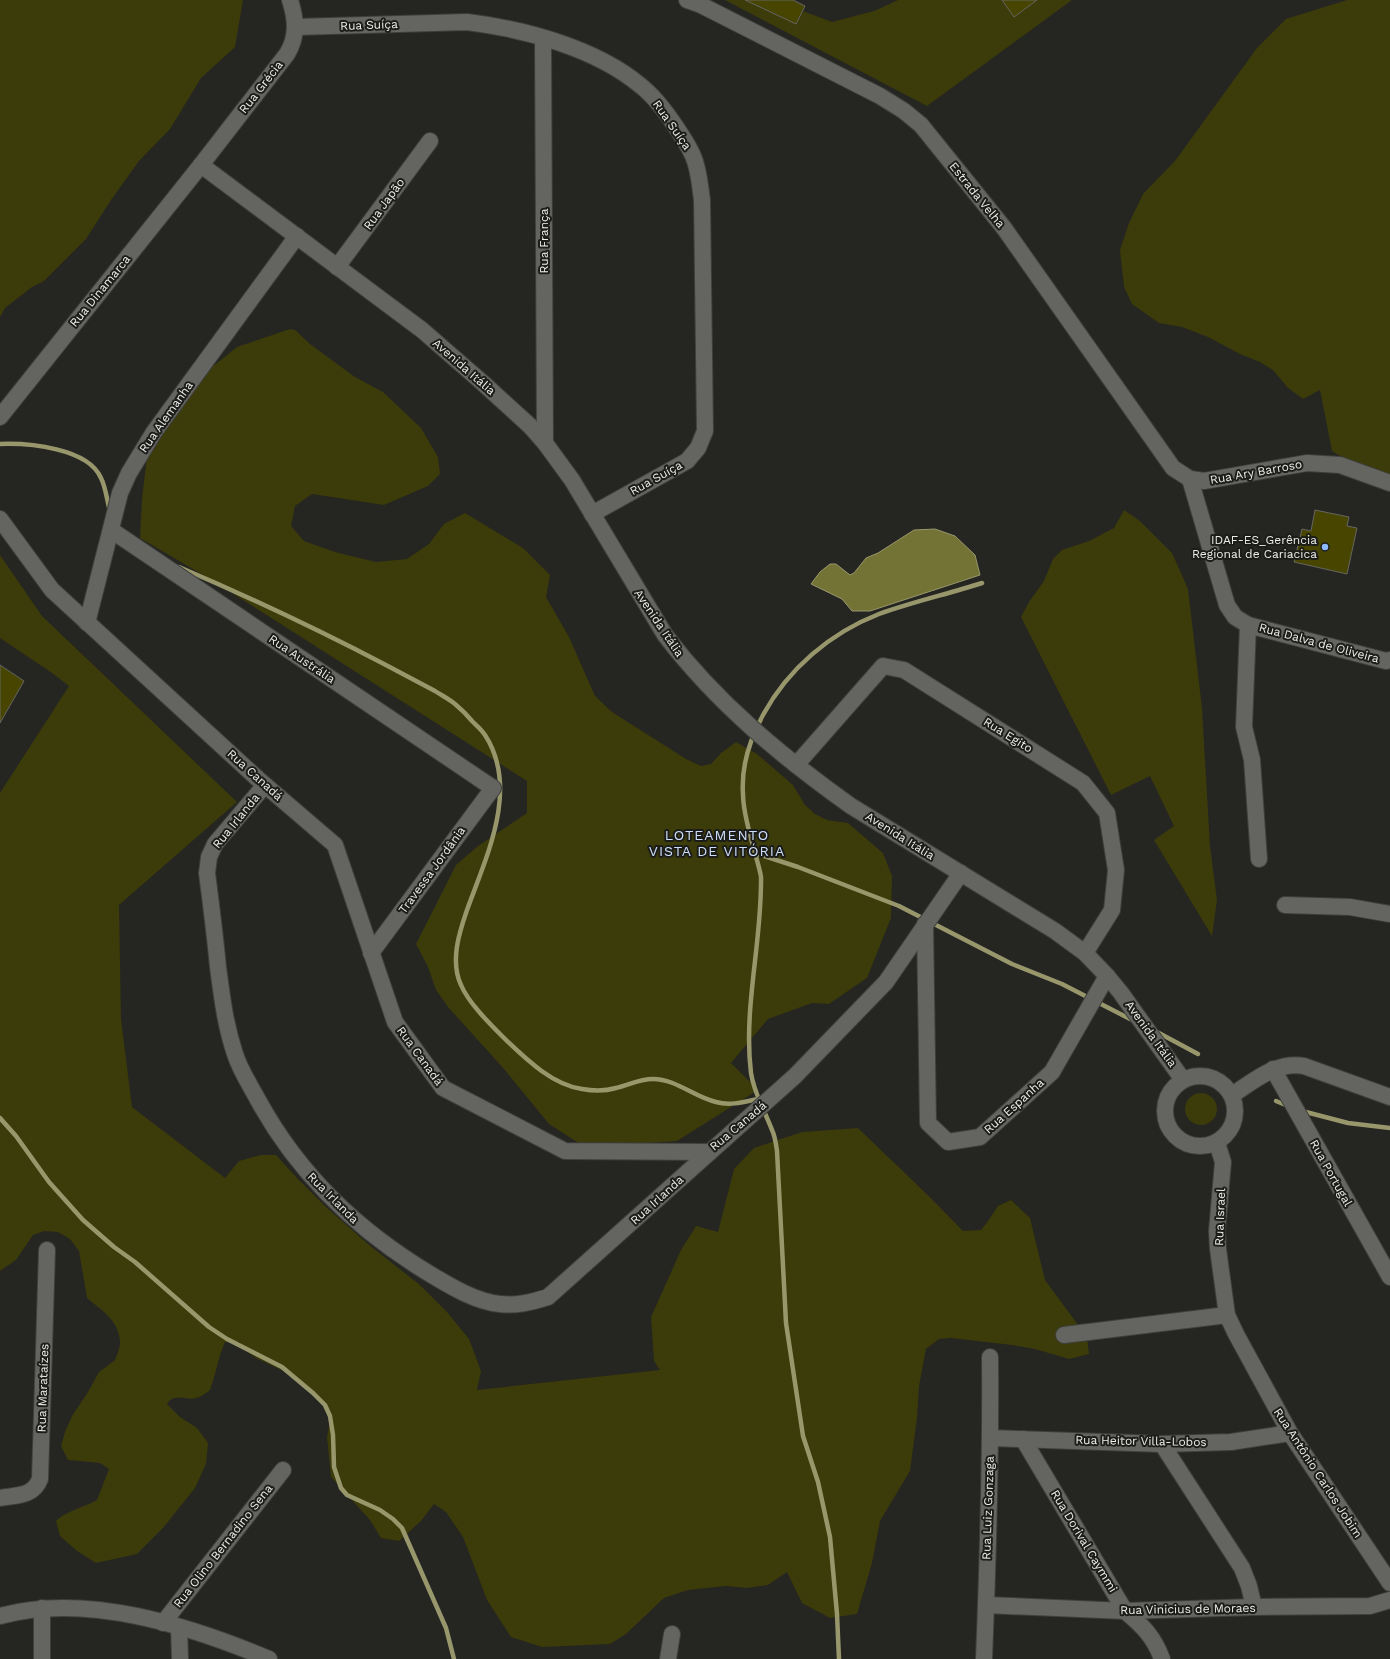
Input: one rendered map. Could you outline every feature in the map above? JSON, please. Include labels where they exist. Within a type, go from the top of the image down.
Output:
[{"type":"street","name":"Rua Grécia","points":[[201,165],[289,50],[295,37],[296,27],[290,0]]},
{"type":"street","name":"Estrada Velha","points":[[687,0],[701,5],[880,96],[921,124],[1004,228],[1160,451],[1173,468],[1190,479]]},
{"type":"street","name":"Rua Suíça","points":[[296,27],[467,22],[493,25],[543,38],[575,49],[619,70],[641,86],[654,99],[666,112],[681,134],[694,157],[699,176],[702,200],[706,422],[698,448],[687,461],[592,514]]},
{"type":"street","name":"Rua França","points":[[543,38],[545,443]]},
{"type":"street","name":"Rua Japão","points":[[337,267],[430,141]]},
{"type":"street","name":"Avenida Itália","points":[[201,165],[422,330],[530,426],[545,443],[572,480],[640,596],[665,635],[680,655],[716,694],[796,765],[851,806],[1055,932],[1085,953],[1121,993],[1184,1080]]},
{"type":"street","name":"Rua Dinamarca","points":[[0,417],[201,165]]},
{"type":"street","name":"Rua Alemanha","points":[[87,623],[120,493],[129,473],[140,453],[296,236]]},
{"type":"street","name":"Rua Ary Barroso","points":[[1190,479],[1204,481],[1281,466],[1307,463],[1340,465],[1390,483]]},
{"type":"street","points":[[1190,479],[1227,605],[1235,617],[1248,625],[1244,727],[1252,760],[1259,859]]},
{"type":"street","name":"Rua Canadá","points":[[0,519],[52,590],[265,785],[335,845],[394,1022],[443,1088],[565,1151],[710,1152],[796,1076],[886,982],[961,873]]},
{"type":"street","name":"Rua Austrália","points":[[111,530],[492,788]]},
{"type":"street","name":"Rua Dalva de Oliveira","points":[[1248,625],[1386,661],[1390,660]]},
{"type":"street","name":"Rua Egito","points":[[796,765],[883,666],[904,670],[1083,783],[1107,813],[1116,870],[1112,910],[1085,953]]},
{"type":"street","name":"Rua Irlanda","points":[[265,785],[215,844],[209,857],[207,873],[225,1023],[235,1056],[272,1127],[301,1166],[326,1194],[359,1223],[397,1254],[440,1280],[477,1298],[499,1304],[522,1304],[548,1297],[710,1152]]},
{"type":"street","name":"Travessa Jordânia","points":[[371,953],[492,788]]},
{"type":"street","points":[[1285,906],[1350,907],[1390,914]]},
{"type":"street","name":"Rua Espanha","points":[[925,924],[928,1123],[948,1142],[980,1138],[1052,1072],[1107,976]]},
{"type":"street","points":[[1232,1095],[1273,1069],[1294,1064],[1304,1066],[1390,1097]]},
{"type":"street","name":"Rua Portugal","points":[[1273,1069],[1390,1277]]},
{"type":"street","points":[[1202,1076],[1211,1078],[1219,1081],[1232,1095],[1236,1113],[1234,1122],[1225,1137],[1217,1143],[1199,1147],[1190,1145],[1174,1135],[1169,1128],[1165,1110],[1166,1101],[1170,1092],[1176,1085],[1184,1080],[1202,1076]]},
{"type":"street","name":"Rua Israel","points":[[1217,1143],[1223,1162],[1217,1231],[1227,1315]]},
{"type":"street","name":"Rua Marataízes","points":[[0,1498],[28,1493],[34,1490],[40,1479],[47,1250]]},
{"type":"street","points":[[1064,1335],[1227,1315]]},
{"type":"street","name":"Rua Antônio Carlos Jobim","points":[[1227,1315],[1290,1433],[1390,1583]]},
{"type":"street","name":"Rua Luiz Gonzaga","points":[[984,1659],[990,1438],[990,1357]]},
{"type":"street","name":"Rua Heitor Villa-Lobos","points":[[990,1438],[1162,1444],[1231,1442],[1290,1433]]},
{"type":"street","name":"Rua Dorival Caymmi","points":[[1023,1438],[1125,1611],[1145,1629],[1157,1646],[1162,1659]]},
{"type":"street","points":[[1162,1444],[1242,1568],[1249,1586],[1254,1607]]},
{"type":"street","name":"Rua Olino Bernadino Sena","points":[[163,1623],[283,1470]]},
{"type":"street","name":"Rua Vinicius de Moraes","points":[[986,1605],[1125,1611],[1254,1607],[1370,1606],[1390,1600]]},
{"type":"street","points":[[42,1608],[42,1659]]},
{"type":"street","points":[[0,1616],[42,1608],[96,1610],[124,1614],[163,1623],[225,1641],[269,1659]]},
{"type":"street","points":[[179,1628],[180,1659]]},
{"type":"street","points":[[668,1659],[672,1634]]},
{"type":"shaded area","points":[[0,0],[243,0],[235,47],[201,78],[170,129],[139,161],[111,200],[86,239],[44,281],[32,287],[5,308],[0,317]]},
{"type":"shaded area","points":[[725,0],[745,0],[796,24],[803,11],[832,22],[874,11],[898,0],[1002,0],[1014,17],[1037,0],[1072,0],[927,106]]},
{"type":"shaded area","points":[[1347,0],[1390,0],[1390,478],[1350,462],[1332,451],[1320,390],[1303,399],[1288,388],[1273,370],[1260,362],[1240,354],[1208,337],[1182,327],[1159,323],[1132,304],[1124,287],[1120,250],[1129,223],[1143,194],[1175,161],[1257,48],[1286,19]]},
{"type":"shaded area","points":[[290,329],[295,330],[310,344],[355,377],[383,392],[421,428],[438,457],[440,474],[428,486],[384,505],[312,494],[295,506],[291,526],[304,541],[335,552],[376,562],[407,559],[429,544],[444,524],[465,513],[523,548],[550,575],[546,597],[569,637],[595,696],[612,712],[686,759],[701,766],[711,764],[721,753],[736,742],[757,754],[793,785],[805,805],[815,814],[827,820],[848,823],[883,853],[892,876],[891,918],[867,978],[829,1004],[812,1003],[768,1019],[731,1063],[758,1090],[677,1141],[585,1147],[549,1124],[504,1069],[448,1007],[436,990],[428,967],[416,944],[456,865],[478,846],[527,813],[527,781],[215,582],[140,538],[142,499],[147,456],[169,412],[206,372],[237,347]]},
{"type":"shaded area","points":[[1124,510],[1140,521],[1172,553],[1188,589],[1202,708],[1210,846],[1217,900],[1212,936],[1154,840],[1174,826],[1150,776],[1111,795],[1021,617],[1029,602],[1044,581],[1053,559],[1062,550],[1089,541],[1114,528]]},
{"type":"shaded area","points":[[935,529],[955,536],[975,555],[980,575],[870,611],[852,611],[842,599],[811,584],[820,572],[830,564],[836,564],[850,575],[854,573],[866,558],[878,553],[914,530]]},
{"type":"shaded area","points":[[0,555],[42,616],[237,802],[119,905],[121,1019],[132,1107],[225,1178],[239,1161],[261,1155],[276,1155],[326,1207],[368,1244],[420,1285],[447,1312],[469,1339],[481,1371],[477,1390],[660,1370],[654,1361],[651,1317],[681,1250],[696,1226],[718,1232],[734,1169],[754,1148],[802,1132],[858,1128],[963,1231],[981,1230],[998,1206],[1011,1200],[1030,1218],[1045,1280],[1087,1337],[1089,1354],[1069,1359],[1035,1349],[951,1338],[939,1339],[926,1349],[919,1386],[917,1418],[910,1471],[880,1521],[872,1563],[857,1614],[830,1618],[802,1603],[787,1572],[768,1585],[747,1588],[726,1586],[688,1590],[664,1598],[626,1634],[610,1644],[542,1647],[511,1637],[487,1600],[463,1537],[446,1512],[434,1504],[421,1521],[399,1541],[381,1538],[370,1520],[331,1477],[327,1437],[330,1421],[318,1396],[294,1376],[256,1358],[245,1350],[240,1342],[225,1342],[210,1390],[203,1395],[192,1399],[173,1398],[167,1404],[180,1417],[197,1428],[208,1443],[206,1464],[195,1488],[163,1528],[137,1554],[96,1563],[77,1551],[60,1536],[56,1521],[65,1514],[97,1500],[109,1469],[100,1463],[68,1460],[61,1446],[72,1416],[99,1372],[115,1360],[120,1342],[117,1328],[113,1322],[104,1312],[87,1298],[79,1251],[70,1239],[58,1232],[44,1231],[33,1235],[16,1260],[0,1271],[0,793],[69,686],[0,638]]},
{"type":"shaded area","points":[[1198,1093],[1204,1093],[1213,1097],[1217,1109],[1213,1121],[1204,1125],[1198,1125],[1189,1121],[1185,1112],[1185,1106],[1189,1097]]},
{"type":"building","points":[[745,0],[793,0],[805,6],[796,24]]},
{"type":"building","points":[[1002,0],[1037,0],[1014,17]]},
{"type":"building","name":"IDAF-ES_Gerência Regional de Cariacica","points":[[1315,510],[1349,517],[1347,526],[1357,528],[1347,574],[1294,562],[1302,529],[1311,531]]},
{"type":"building","points":[[0,665],[24,681],[0,723]]},
{"type":"waterway","points":[[0,444],[41,446],[56,449],[84,460],[94,468],[101,478],[110,511]]},
{"type":"waterway","points":[[179,567],[308,626],[435,691],[450,700],[484,733],[495,756],[500,778],[500,800],[490,846],[461,928],[457,947],[456,966],[461,985],[469,1000],[488,1022],[515,1048],[541,1071],[571,1087],[608,1090],[639,1081],[653,1079],[669,1082],[708,1100],[726,1104],[758,1099]]},
{"type":"waterway","points":[[839,1659],[837,1614],[830,1537],[818,1482],[803,1436],[786,1323],[775,1137],[752,1081],[751,1073],[749,1024],[761,902],[761,877],[744,809],[743,773],[750,743],[773,698],[798,668],[827,642],[844,631],[879,614],[982,583]]},
{"type":"waterway","points":[[755,853],[798,867],[899,906],[1012,964],[1062,984],[1134,1021]]},
{"type":"waterway","points":[[1157,1032],[1198,1054]]},
{"type":"waterway","points":[[1276,1101],[1288,1106]]},
{"type":"waterway","points":[[1302,1111],[1348,1123],[1390,1128]]},
{"type":"waterway","points":[[0,1118],[16,1136],[49,1182],[83,1220],[114,1247],[135,1262],[209,1327],[227,1339],[282,1367],[325,1405],[330,1416],[333,1435],[334,1467],[341,1488],[347,1495],[380,1510],[393,1519],[402,1528],[446,1628],[454,1659]]},
{"type":"place","name":"IDAF-ES_Gerência Regional de Cariacica","points":[[1325,547]]},
{"type":"district","name":"LOTEAMENTO VISTA DE VITÓRIA","points":[[717,844]]}]
